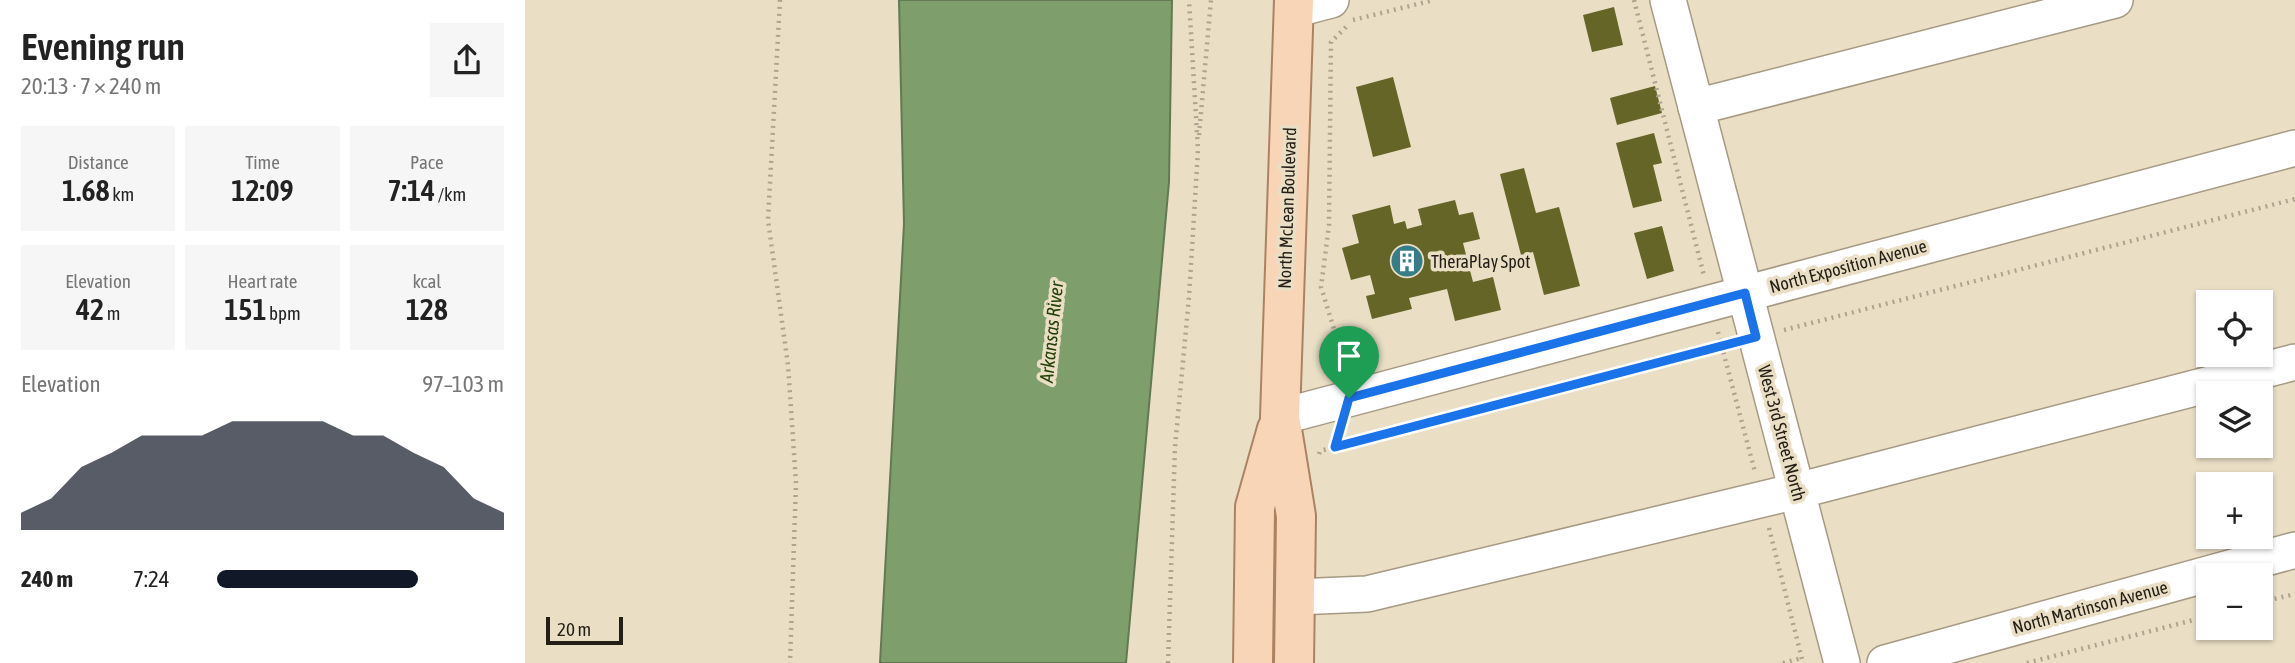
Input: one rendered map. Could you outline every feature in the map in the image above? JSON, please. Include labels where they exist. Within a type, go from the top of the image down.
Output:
[{"type":"main road","name":"North McLean Boulevard","points":[[1294,5],[1280,417],[1296,516],[1294,663]]},
{"type":"main road","name":"North McLean Boulevard","points":[[1253,663],[1255,508],[1280,417]]},
{"type":"street","name":"West 3rd Street North","points":[[1668,0],[1842,663]]},
{"type":"street","points":[[1696,107],[2115,0]]},
{"type":"street","points":[[1294,5],[1345,10]]},
{"type":"street","name":"North Exposition Avenue","points":[[1280,417],[2295,148]]},
{"type":"street","points":[[1295,597],[1367,594],[1797,491],[2295,362]]},
{"type":"street","name":"North Martinson Avenue","points":[[1885,663],[2295,551]]},
{"type":"path","points":[[780,0],[768,220],[788,365],[796,482],[790,663]]},
{"type":"path","points":[[1189,0],[1198,150]]},
{"type":"path","points":[[1168,663],[1175,447],[1211,0]]},
{"type":"path","points":[[1335,447],[1352,386],[1321,287],[1330,214],[1331,42],[1345,10],[1434,0]]},
{"type":"path","points":[[1318,461],[1320,450],[2295,199]]},
{"type":"path","points":[[2273,599],[2295,594]]},
{"type":"path","points":[[2027,663],[2196,619]]},
{"type":"water","name":"Arkansas River","points":[[899,0],[1172,0],[1169,182],[1126,663],[880,663],[904,224]]},
{"type":"building","points":[[1614,7],[1623,45],[1592,52],[1583,15]]},
{"type":"building","points":[[1393,77],[1411,147],[1373,157],[1356,87]]},
{"type":"building","points":[[1655,86],[1662,113],[1617,125],[1610,98]]},
{"type":"building","points":[[1654,133],[1662,163],[1653,165],[1662,201],[1633,208],[1616,143]]},
{"type":"building","points":[[1524,168],[1536,213],[1559,207],[1580,286],[1544,295],[1533,252],[1521,255],[1500,174]]},
{"type":"building","name":"TheraPlay Spot","points":[[1455,200],[1459,215],[1473,212],[1480,239],[1463,243],[1473,282],[1493,277],[1501,310],[1455,321],[1447,289],[1409,298],[1412,309],[1372,319],[1366,296],[1375,294],[1370,275],[1351,280],[1342,248],[1359,243],[1352,215],[1390,205],[1394,224],[1405,221],[1407,229],[1422,225],[1418,209]]},
{"type":"building","points":[[1662,226],[1674,271],[1647,279],[1634,233]]},
{"type":"place","name":"TheraPlay Spot","points":[[1407,261]]},
{"type":"route","points":[[1745,293],[1756,337],[1335,447],[1349,398],[1745,293]]}]
